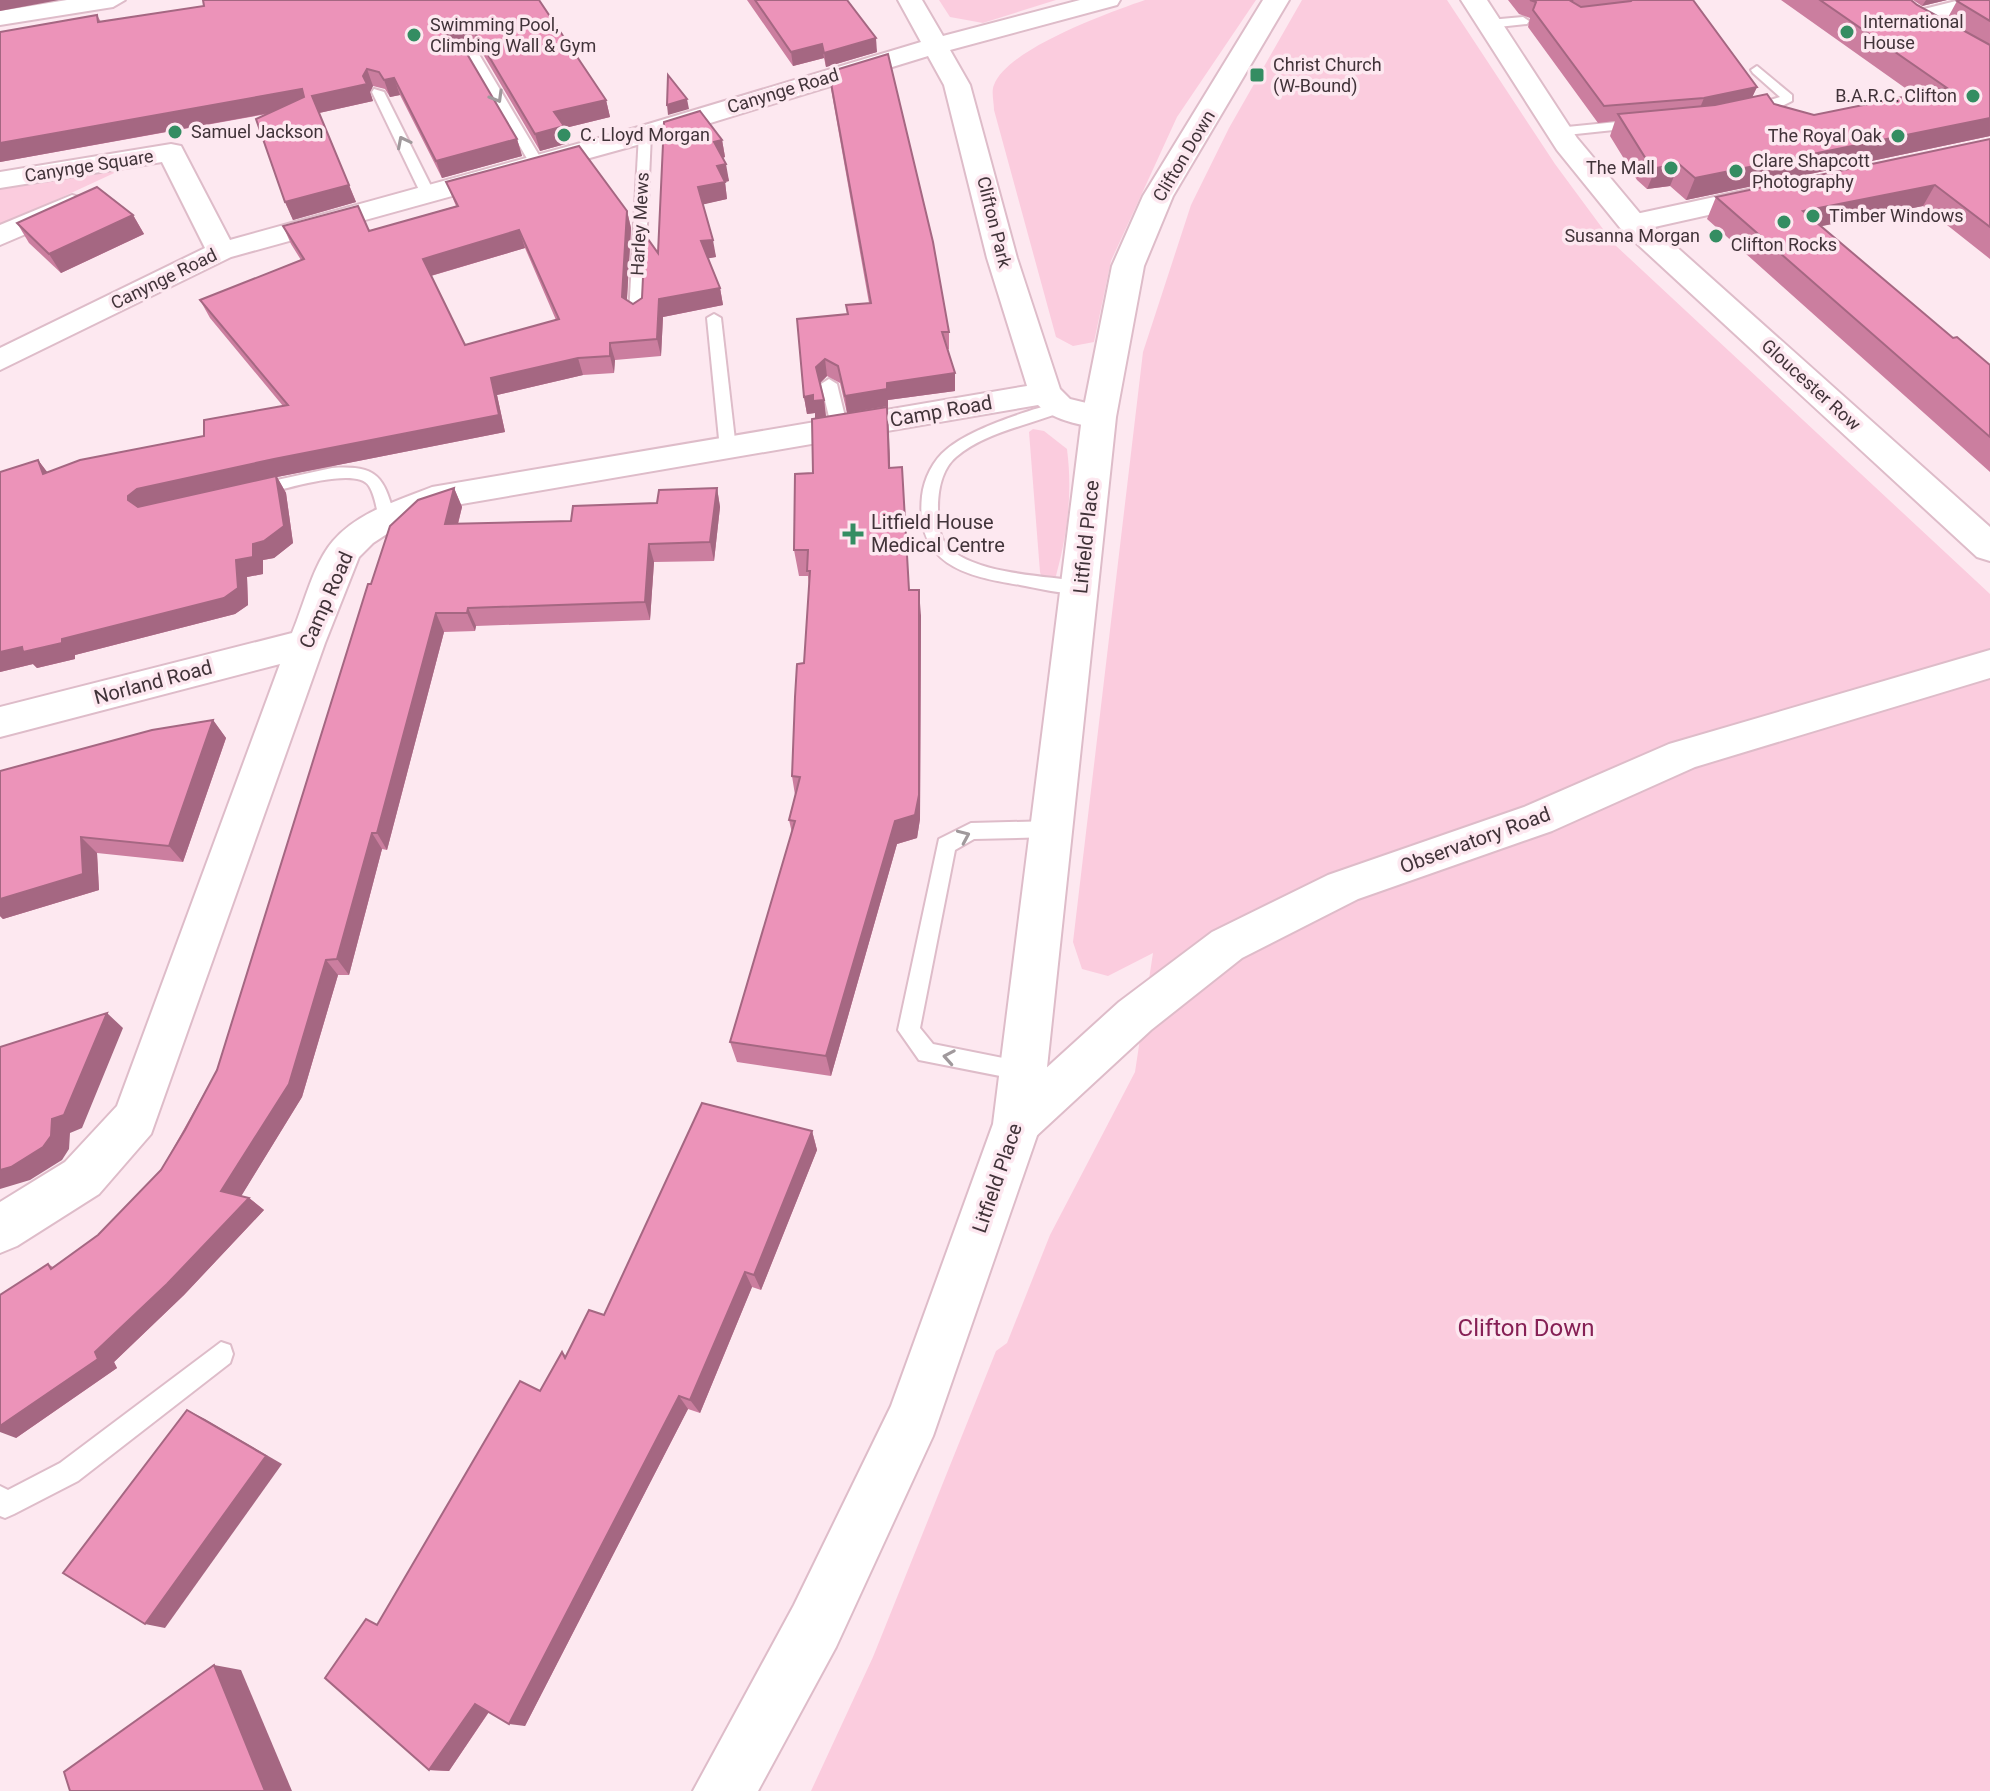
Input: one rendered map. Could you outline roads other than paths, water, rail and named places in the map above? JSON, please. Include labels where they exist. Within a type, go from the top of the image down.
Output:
[{"type":"street","points":[[0,18],[113,0]]},
{"type":"street","name":"Clifton Park","points":[[910,0],[957,85],[970,124],[1002,258],[1068,405]]},
{"type":"street","points":[[998,56],[1019,37],[1075,11],[1108,0]]},
{"type":"street","name":"Clifton Down","points":[[1068,405],[1158,196],[1276,0]]},
{"type":"street","points":[[1941,33],[1908,12],[1990,0]]},
{"type":"street","name":"Canynge Road","points":[[0,360],[221,251],[645,134],[883,60],[1075,11]]},
{"type":"street","name":"Gloucester Row","points":[[1481,12],[1557,132],[1596,185],[1632,223],[1990,548]]},
{"type":"street","points":[[970,124],[972,84],[977,74]]},
{"type":"street","name":"Canynge Square","points":[[0,180],[171,152],[221,251]]},
{"type":"street","name":"Canynge Square","points":[[0,236],[174,158]]},
{"type":"street","points":[[1632,223],[1801,186]]},
{"type":"street","name":"Camp Road","points":[[0,1229],[82,1178],[135,1119],[306,643],[344,551],[361,534],[387,518],[444,495],[840,429],[1068,405]]},
{"type":"street","name":"Litfield Place","points":[[724,1791],[815,1626],[914,1417],[1017,1124],[1080,587],[1068,405]]},
{"type":"street","name":"Norland Road","points":[[0,722],[306,643]]},
{"type":"street","name":"Observatory Road","points":[[1017,1124],[1135,1016],[1227,945],[1343,887],[1538,819],[1683,755],[1990,664]]},
{"type":"lane","points":[[1481,12],[1523,21]]},
{"type":"lane","points":[[448,56],[471,51],[536,162]]},
{"type":"lane","points":[[1727,115],[1770,107],[1788,98],[1757,70]]},
{"type":"lane","points":[[378,92],[427,192]]},
{"type":"lane","points":[[1557,132],[1651,123]]},
{"type":"lane","name":"Harley Mews","points":[[636,315],[645,134]]},
{"type":"lane","points":[[714,318],[728,449]]},
{"type":"lane","points":[[829,384],[840,429]]},
{"type":"lane","points":[[1068,405],[953,452],[938,468],[929,496],[930,527],[937,545],[953,560],[977,571],[1080,587]]},
{"type":"lane","points":[[240,495],[347,471],[368,474],[376,483],[387,518]]},
{"type":"lane","points":[[1025,1071],[927,1053],[909,1030],[946,845],[971,831],[1053,829]]},
{"type":"lane","points":[[0,1499],[5,1505],[69,1472],[221,1354]]},
{"type":"place","name":"International House","points":[[1847,32]]},
{"type":"place","name":"Swimming Pool, Climbing Wall & Gym","points":[[414,35]]},
{"type":"place","name":"Christ Church (W-Bound)","points":[[1257,75]]},
{"type":"place","name":"B.A.R.C. Clifton","points":[[1973,96]]},
{"type":"place","name":"Samuel Jackson","points":[[175,132]]},
{"type":"place","name":"C. Lloyd Morgan","points":[[564,135]]},
{"type":"place","name":"The Royal Oak","points":[[1898,136]]},
{"type":"place","name":"The Mall","points":[[1671,168]]},
{"type":"place","name":"Clare Shapcott Photography","points":[[1736,171]]},
{"type":"place","name":"Timber Windows","points":[[1813,216]]},
{"type":"place","name":"Clifton Rocks","points":[[1784,222]]},
{"type":"place","name":"Susanna Morgan","points":[[1716,236]]},
{"type":"place","name":"Litfield House Medical Centre","points":[[853,534]]}]
